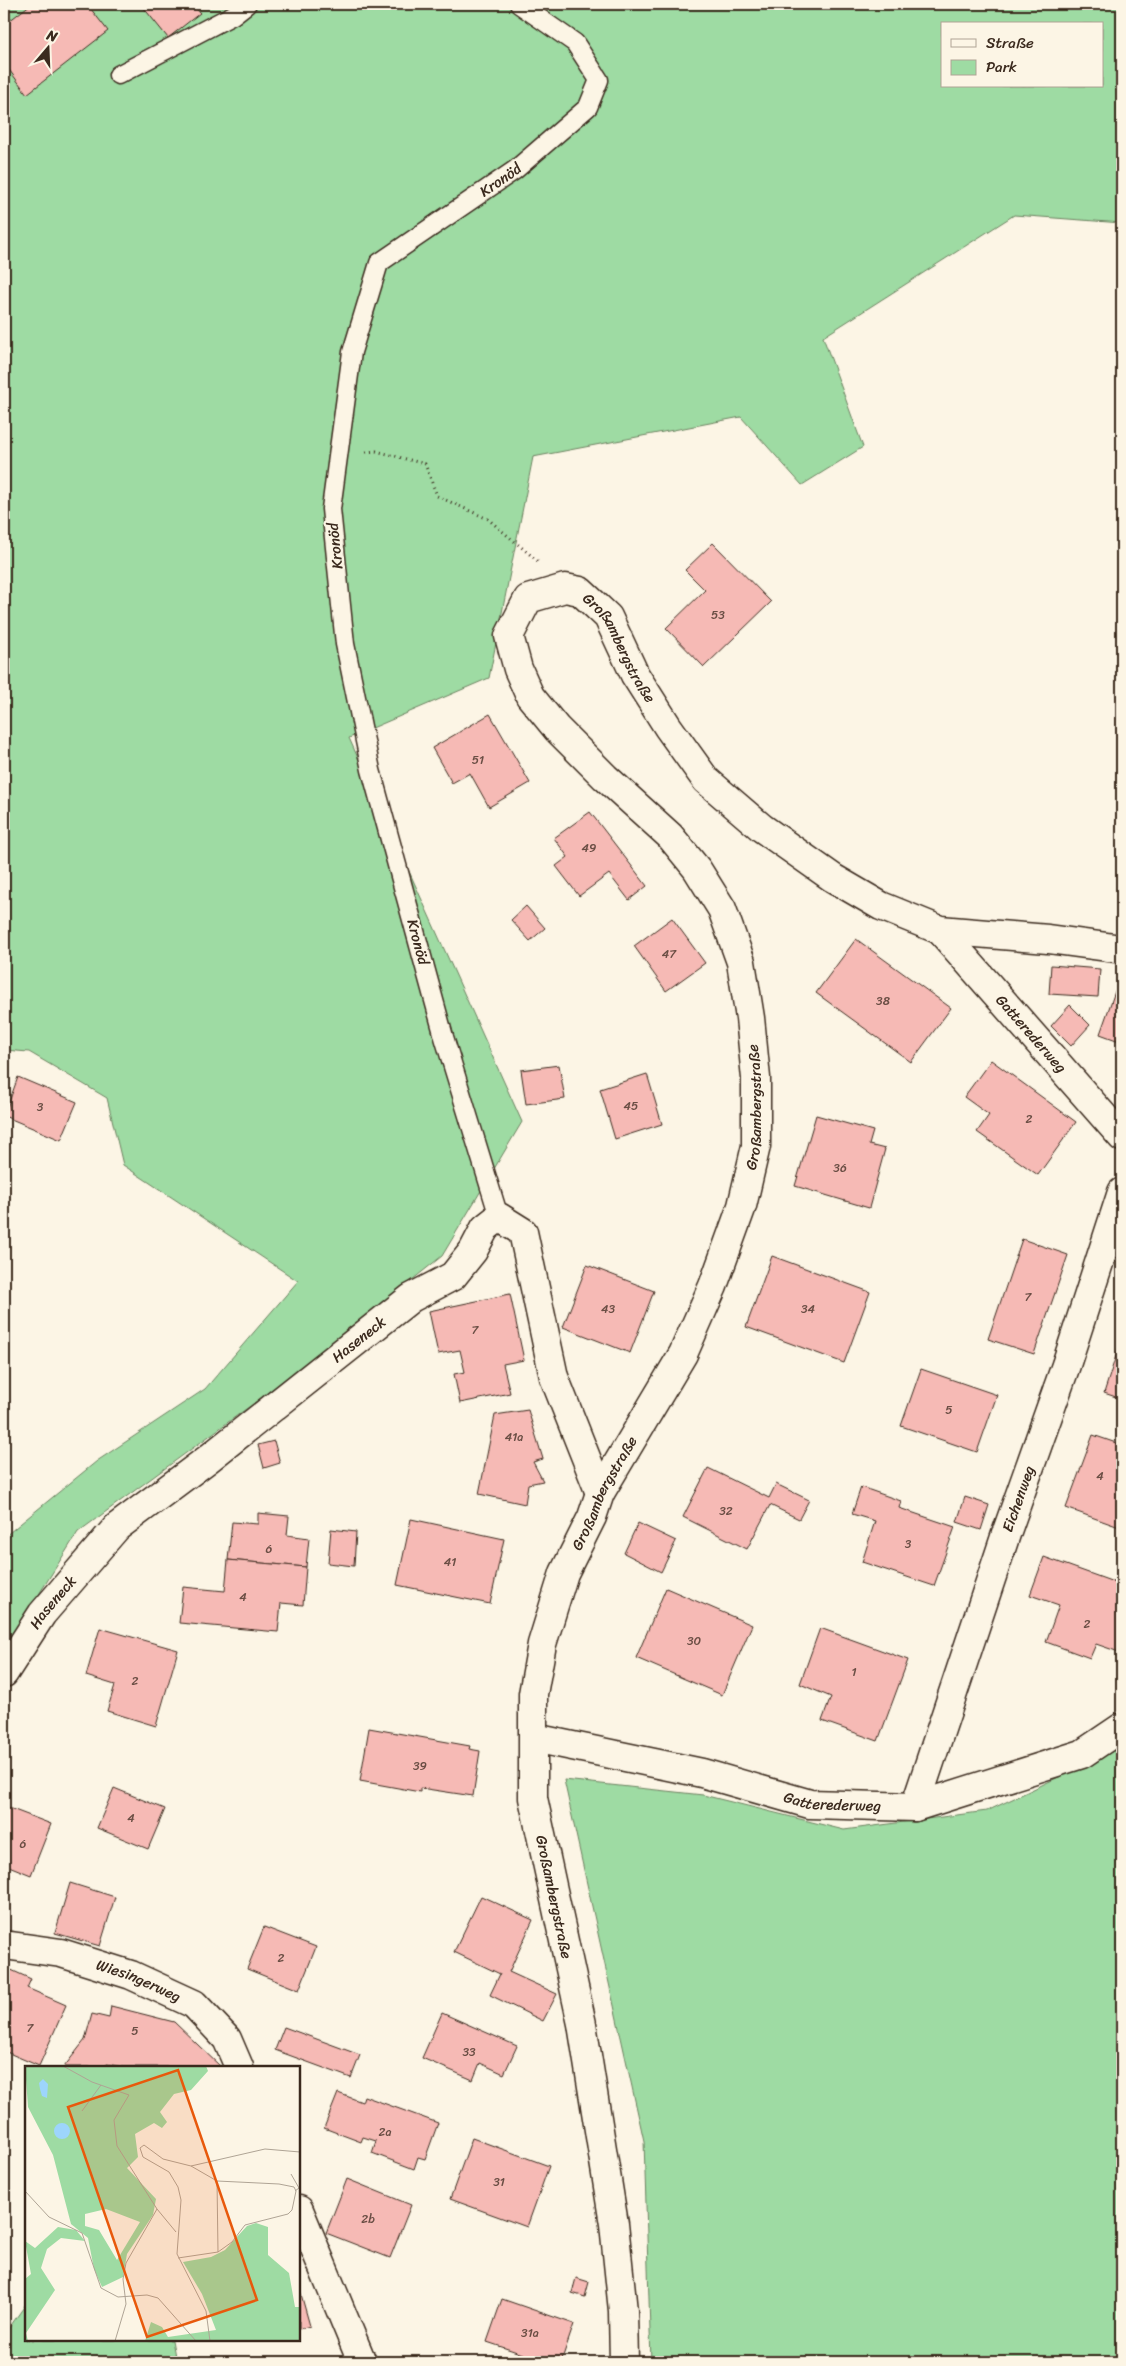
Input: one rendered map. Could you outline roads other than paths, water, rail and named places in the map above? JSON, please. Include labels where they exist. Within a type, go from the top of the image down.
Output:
[{"type":"street","name":"Großambergstraße","points":[[624,2362],[624,2311],[614,2224],[582,2024],[533,1798],[533,1694],[542,1644],[564,1573],[592,1517],[600,1493],[683,1354],[716,1277],[742,1206],[756,1146],[756,1078],[750,1018],[741,962],[722,909],[697,869],[670,836],[604,777],[557,729],[530,696],[518,669],[509,636],[528,599],[565,588],[580,591],[608,617],[635,675],[668,727],[706,780],[732,804],[833,878],[880,906],[940,930],[1048,939],[1122,949]]},
{"type":"street","name":"Gatterederweg","points":[[940,930],[1122,1137]]},
{"type":"street","name":"Eichenweg","points":[[915,1806],[1006,1531],[1066,1365],[1122,1192]]},
{"type":"street","points":[[499,1217],[523,1232],[554,1377],[600,1493]]},
{"type":"street","name":"Haseneck","points":[[4,1673],[42,1614],[117,1527],[208,1459],[411,1298],[453,1276],[473,1251],[485,1228],[499,1217]]},
{"type":"street","name":"Gatterederweg","points":[[534,1738],[702,1773],[810,1804],[915,1806],[1082,1754],[1122,1727]]},
{"type":"street","name":"Wiesingerweg","points":[[4,1945],[61,1953],[131,1975],[194,2004],[226,2039],[239,2066]]},
{"type":"street","points":[[300,2212],[362,2362]]},
{"type":"lane","points":[[118,75],[233,15],[247,4]]},
{"type":"lane","name":"Kronöd","points":[[499,1217],[444,1037],[371,770],[345,644],[331,509],[352,352],[379,263],[514,170],[588,107],[600,80],[575,43],[519,4]]}]
